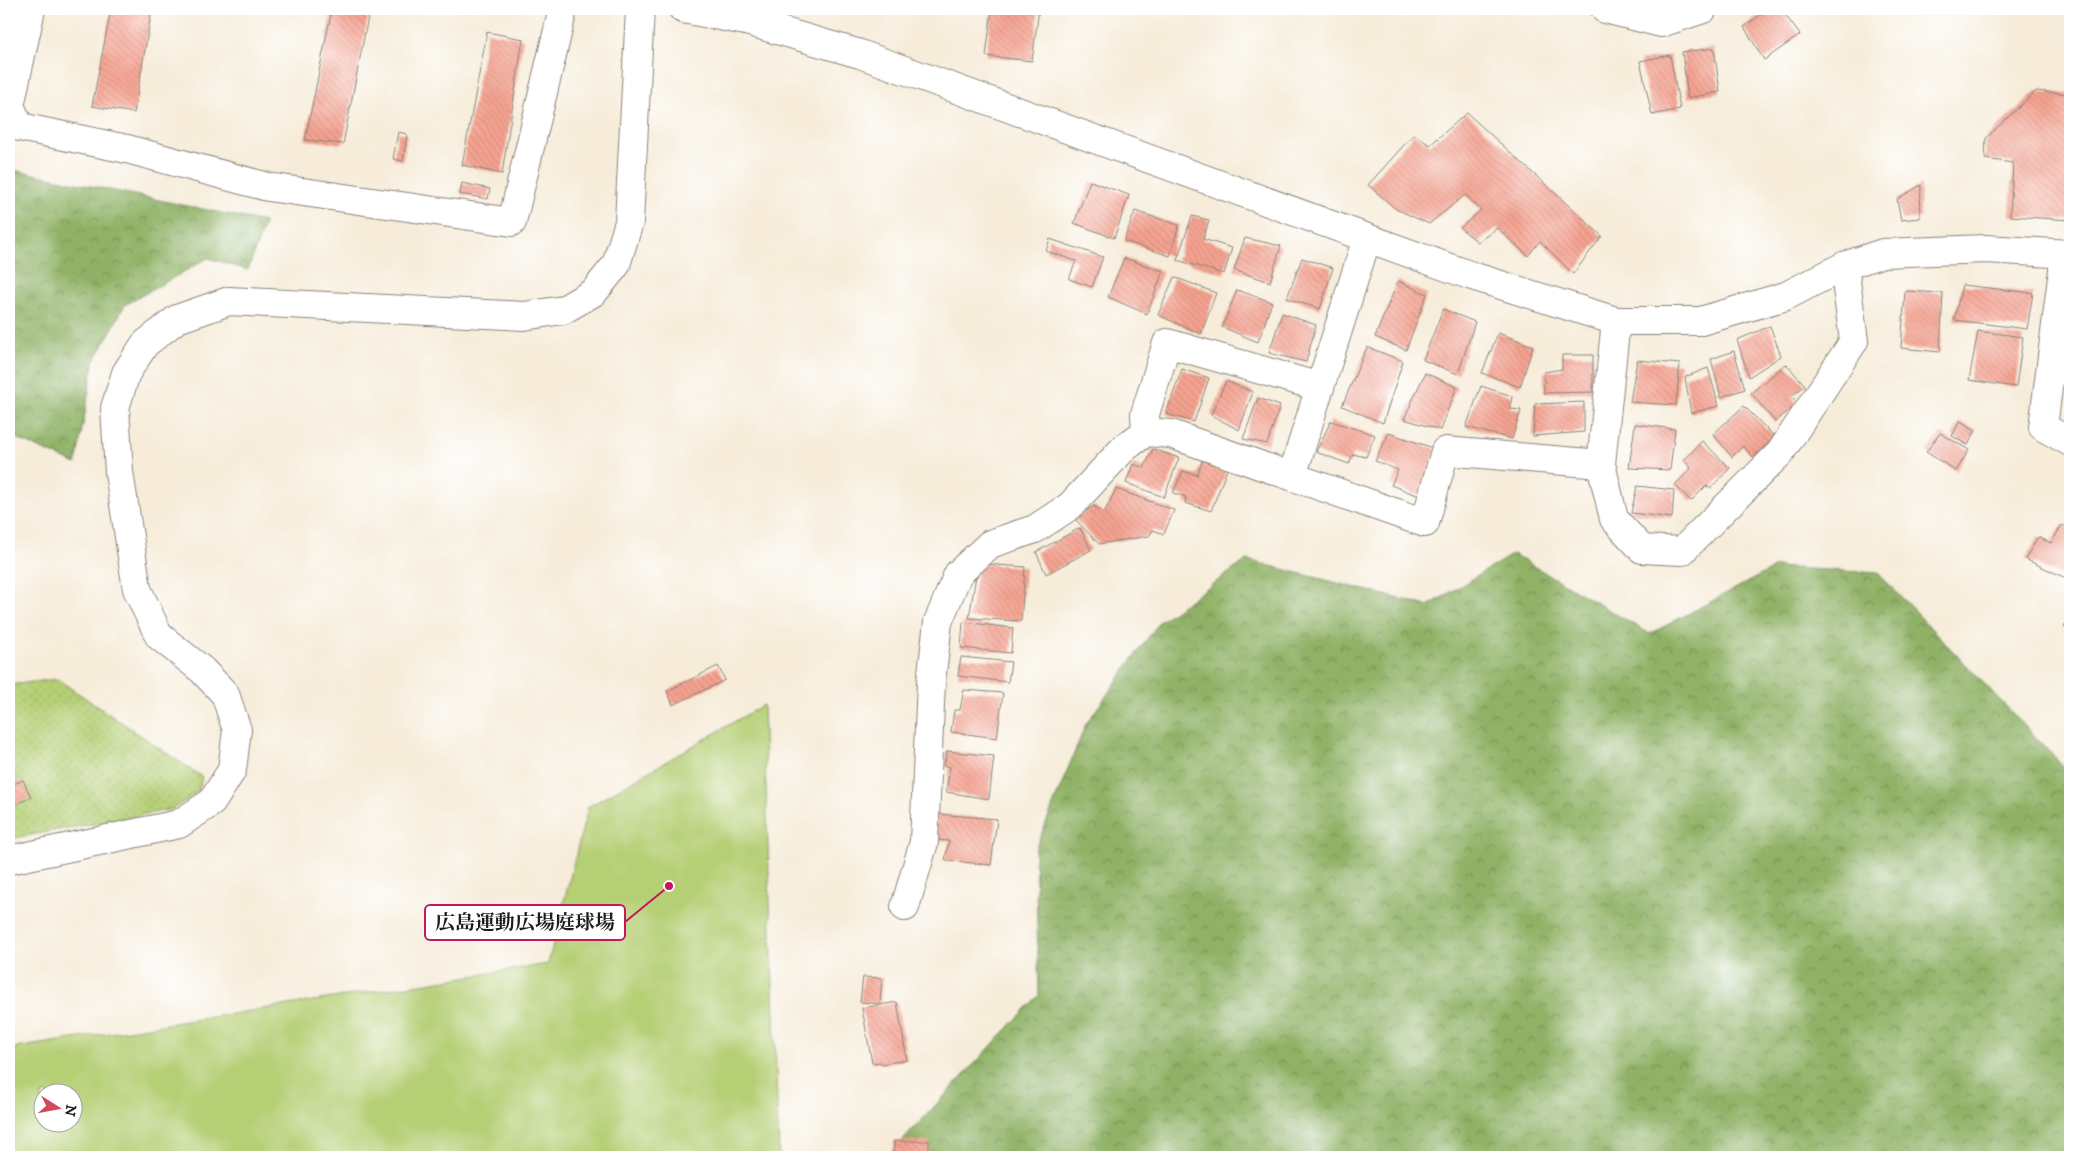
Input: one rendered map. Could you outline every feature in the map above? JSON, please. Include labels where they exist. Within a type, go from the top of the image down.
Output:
[{"type":"street","points":[[32,9],[10,106],[20,127],[127,149],[268,187],[512,222],[563,9]]},
{"type":"street","points":[[9,860],[180,824],[212,802],[232,770],[238,730],[225,694],[202,670],[160,636],[137,590],[119,472],[115,408],[126,373],[145,344],[177,319],[229,301],[524,316],[563,310],[594,292],[616,265],[629,222],[640,9]]},
{"type":"street","points":[[683,9],[746,21],[860,54],[1472,276],[1616,321],[1701,321],[1786,296],[1844,266],[1883,254],[1986,249],[2068,254],[2043,427],[2070,442]]},
{"type":"street","points":[[1605,9],[1661,23],[1703,9]]},
{"type":"street","points":[[1292,476],[1367,238]]},
{"type":"street","points":[[1616,321],[1601,464],[1614,519],[1642,549],[1682,551],[1780,453],[1854,340],[1844,266]]},
{"type":"street","points":[[1146,432],[1144,414],[1167,343],[1320,387]]},
{"type":"street","points":[[905,907],[924,842],[931,682],[938,622],[958,574],[990,544],[1035,529],[1070,506],[1124,448],[1146,432],[1171,434],[1425,523],[1445,451],[1601,464]]},
{"type":"green space","points":[[9,169],[265,222],[248,270],[208,258],[125,305],[94,362],[76,464],[9,435]]},
{"type":"green space","points":[[1513,554],[1650,634],[1776,567],[1878,573],[2070,773],[2070,1157],[887,1157],[1039,995],[1035,850],[1086,724],[1160,621],[1247,560],[1428,606]]},
{"type":"green space","points":[[57,679],[202,777],[199,791],[173,809],[9,839],[9,685]]},
{"type":"green space","points":[[763,705],[779,1157],[9,1157],[9,1049],[548,964],[588,807]]},
{"type":"building","points":[[111,9],[152,9],[134,113],[92,106]]},
{"type":"building","points":[[332,9],[353,9],[369,12],[343,144],[305,140]]},
{"type":"building","points":[[992,9],[1039,9],[1032,61],[986,56]]},
{"type":"building","points":[[1768,9],[1781,9],[1800,35],[1764,60],[1744,27]]},
{"type":"building","points":[[487,32],[523,39],[502,174],[462,165]]},
{"type":"building","points":[[1714,48],[1720,92],[1688,98],[1682,52]]},
{"type":"building","points":[[1670,55],[1680,109],[1652,115],[1640,61]]},
{"type":"building","points":[[2036,91],[2070,94],[2070,220],[2010,216],[2013,163],[1985,159],[1986,138]]},
{"type":"building","points":[[1467,113],[1602,236],[1573,274],[1540,241],[1528,256],[1497,228],[1478,242],[1460,228],[1481,210],[1465,195],[1429,224],[1396,209],[1368,185],[1414,134],[1430,145]]},
{"type":"building","points":[[398,132],[407,134],[403,161],[393,159]]},
{"type":"building","points":[[1090,181],[1129,195],[1114,238],[1074,223]]},
{"type":"building","points":[[462,183],[490,189],[488,199],[460,194]]},
{"type":"building","points":[[1921,185],[1920,218],[1901,220],[1897,199]]},
{"type":"building","points":[[1135,211],[1179,225],[1170,256],[1124,241]]},
{"type":"building","points":[[1192,216],[1209,220],[1203,239],[1232,248],[1224,274],[1177,260]]},
{"type":"building","points":[[1245,238],[1281,246],[1270,282],[1234,270]]},
{"type":"building","points":[[1050,239],[1103,257],[1092,287],[1069,279],[1076,261],[1046,251]]},
{"type":"building","points":[[1124,258],[1163,271],[1147,314],[1108,297]]},
{"type":"building","points":[[1302,258],[1333,268],[1320,309],[1287,298]]},
{"type":"building","points":[[1174,277],[1216,293],[1201,334],[1158,315]]},
{"type":"building","points":[[1398,281],[1427,294],[1406,350],[1375,337]]},
{"type":"building","points":[[1962,285],[2033,293],[2027,329],[1954,320]]},
{"type":"building","points":[[1237,290],[1272,302],[1258,342],[1222,327]]},
{"type":"building","points":[[1905,291],[1943,293],[1940,352],[1901,348]]},
{"type":"building","points":[[1443,309],[1475,322],[1458,374],[1423,360]]},
{"type":"building","points":[[1282,313],[1316,325],[1306,362],[1269,353]]},
{"type":"building","points":[[1770,326],[1781,356],[1749,377],[1737,340]]},
{"type":"building","points":[[1978,331],[2023,337],[2016,387],[1969,380]]},
{"type":"building","points":[[1498,333],[1533,346],[1520,387],[1482,373]]},
{"type":"building","points":[[1367,347],[1403,361],[1383,423],[1342,406]]},
{"type":"building","points":[[1734,351],[1745,389],[1721,397],[1711,359]]},
{"type":"building","points":[[1562,355],[1593,355],[1593,392],[1544,393],[1544,372],[1562,369]]},
{"type":"building","points":[[1637,360],[1680,364],[1676,405],[1630,402]]},
{"type":"building","points":[[1786,364],[1805,385],[1792,396],[1797,404],[1775,422],[1751,393]]},
{"type":"building","points":[[1708,368],[1719,406],[1691,413],[1685,377]]},
{"type":"building","points":[[1182,369],[1209,378],[1194,422],[1166,414]]},
{"type":"building","points":[[1425,373],[1457,387],[1440,430],[1404,419]]},
{"type":"building","points":[[1226,381],[1253,392],[1239,430],[1211,415]]},
{"type":"building","points":[[1481,386],[1512,396],[1510,409],[1521,410],[1512,439],[1466,427]]},
{"type":"building","points":[[1258,398],[1280,406],[1267,444],[1243,439]]},
{"type":"building","points":[[1584,402],[1584,432],[1533,436],[1535,404]]},
{"type":"building","points":[[1744,406],[1775,437],[1753,457],[1743,446],[1732,457],[1713,434]]},
{"type":"building","points":[[1331,421],[1375,435],[1366,457],[1353,454],[1349,464],[1316,452]]},
{"type":"building","points":[[1960,421],[1976,430],[1968,445],[1952,436]]},
{"type":"building","points":[[1635,424],[1675,429],[1670,470],[1629,468]]},
{"type":"building","points":[[1389,433],[1436,449],[1419,496],[1391,485],[1398,470],[1375,461]]},
{"type":"building","points":[[1940,433],[1969,450],[1956,471],[1926,452]]},
{"type":"building","points":[[1702,441],[1730,468],[1711,488],[1706,486],[1691,501],[1675,485],[1691,468],[1684,460]]},
{"type":"building","points":[[1153,449],[1179,458],[1164,497],[1126,483],[1133,464],[1144,468]]},
{"type":"building","points":[[1203,459],[1228,467],[1211,511],[1185,503],[1186,497],[1173,493],[1183,471],[1197,475]]},
{"type":"building","points":[[1637,486],[1674,490],[1672,518],[1631,513]]},
{"type":"building","points":[[1116,489],[1174,510],[1164,534],[1153,530],[1149,536],[1099,544],[1074,518],[1094,506],[1104,513]]},
{"type":"building","points":[[2062,525],[2070,529],[2070,580],[2025,559],[2038,537],[2051,543]]},
{"type":"building","points":[[1080,528],[1091,550],[1046,574],[1036,552]]},
{"type":"building","points":[[984,564],[1025,567],[1021,621],[969,618],[977,570]]},
{"type":"building","points":[[2070,618],[2070,631],[2064,627]]},
{"type":"building","points":[[963,622],[1013,628],[1011,653],[961,648]]},
{"type":"building","points":[[961,657],[1011,662],[1008,682],[958,676]]},
{"type":"building","points":[[718,666],[725,680],[673,705],[667,691]]},
{"type":"building","points":[[964,690],[1003,693],[997,738],[951,732],[954,710],[960,710]]},
{"type":"building","points":[[947,751],[994,756],[989,799],[946,792],[950,767],[944,766]]},
{"type":"building","points":[[23,780],[31,797],[15,805],[9,793],[9,786]]},
{"type":"building","points":[[937,814],[997,819],[991,865],[945,860],[949,841],[934,840]]},
{"type":"building","points":[[863,977],[882,978],[880,1004],[860,1002]]},
{"type":"building","points":[[897,1002],[907,1060],[881,1064],[880,1062],[872,1063],[862,1008]]},
{"type":"building","points":[[894,1141],[929,1141],[929,1157],[894,1157]]},
{"type":"place","name":"広島運動広場庭球場","points":[[669,886]]}]
